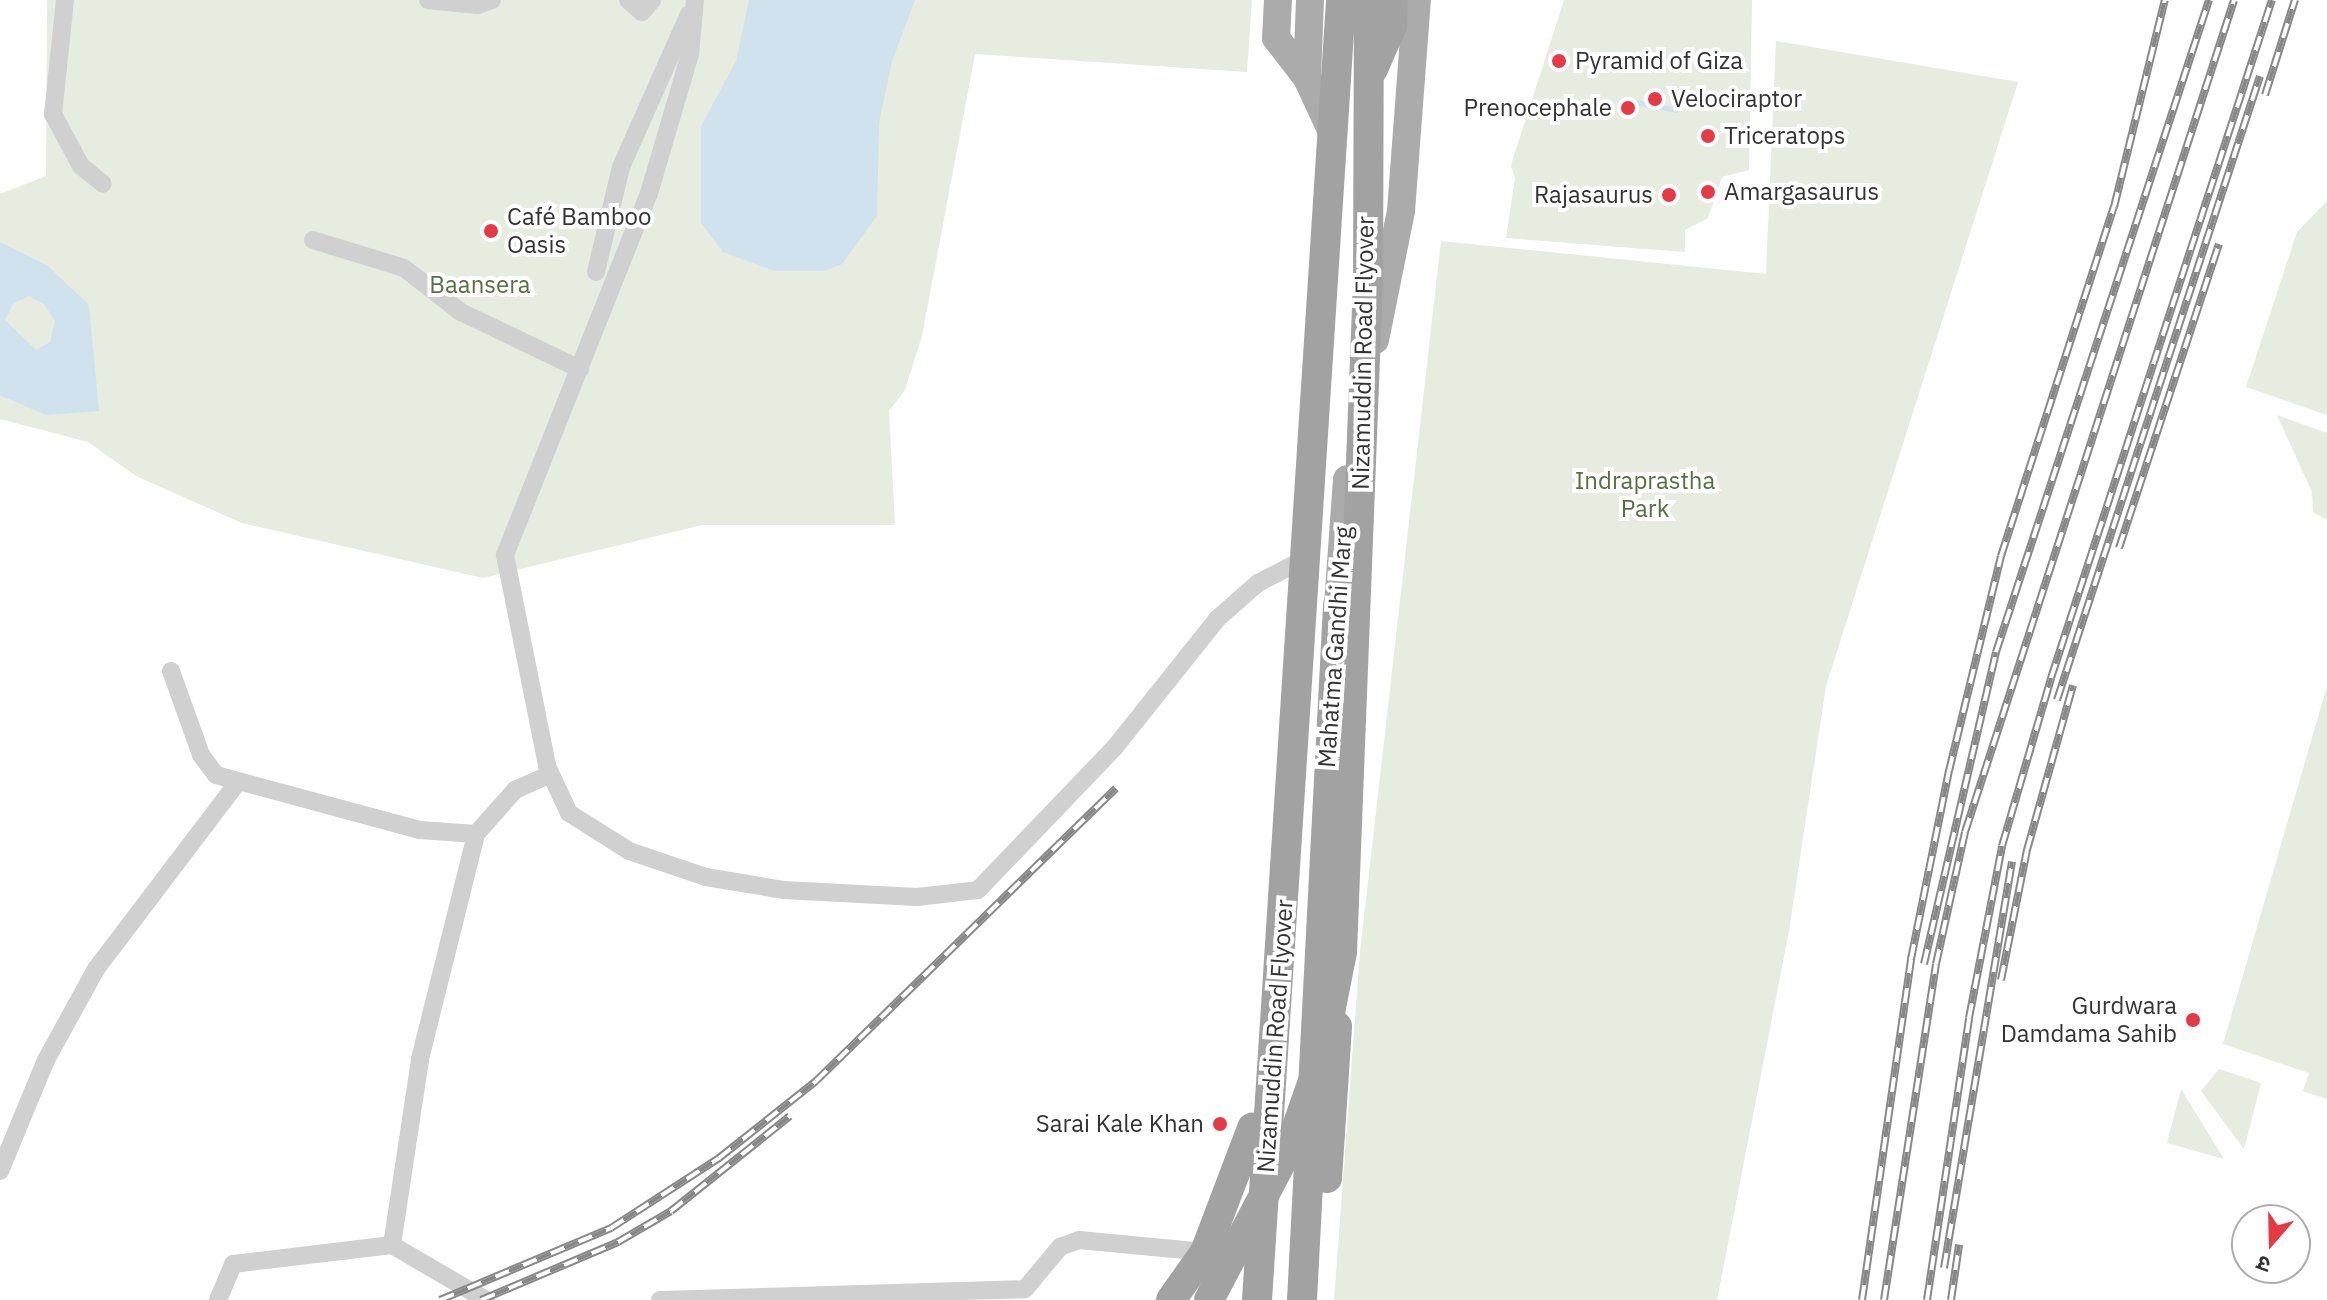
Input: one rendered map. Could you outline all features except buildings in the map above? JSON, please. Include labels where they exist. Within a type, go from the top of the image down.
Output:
[{"type":"highway","points":[[1333,134],[1341,0]]},
{"type":"highway","name":"Nizamuddin Road Flyover","points":[[1342,952],[1368,282],[1365,90],[1369,0]]},
{"type":"highway","points":[[1365,90],[1392,25],[1393,0]]},
{"type":"highway","name":"Mahatma Gandhi Marg","points":[[1293,772],[1333,134]]},
{"type":"highway","name":"Mahatma Gandhi Marg","points":[[1302,1300],[1338,605]]},
{"type":"highway","points":[[1240,1300],[1265,939],[1293,772]]},
{"type":"highway","name":"Nizamuddin Road Flyover","points":[[1257,1300],[1293,772]]},
{"type":"highway","points":[[1209,1300],[1291,1144],[1321,1058],[1342,952]]},
{"type":"highway","points":[[1318,1300],[1342,952]]},
{"type":"highway","points":[[1171,1300],[1205,1252],[1252,1128]]},
{"type":"main road","points":[[1278,0],[1276,38],[1307,78]]},
{"type":"main road","name":"Mahatma Gandhi Marg","points":[[1310,0],[1307,78],[1333,134]]},
{"type":"main road","name":"Mahatma Gandhi Marg","points":[[1338,605],[1346,488],[1401,211],[1417,0]]},
{"type":"street","points":[[65,0],[53,114],[81,166],[103,184]]},
{"type":"street","points":[[428,0],[492,0]]},
{"type":"street","points":[[628,0],[642,12],[652,0]]},
{"type":"street","points":[[596,272],[621,167],[695,0]]},
{"type":"street","points":[[695,0],[690,54],[649,193],[505,555],[551,774],[569,813],[629,851],[706,877],[784,890],[956,896],[992,881],[1115,747],[1217,619],[1258,583],[1305,559]]},
{"type":"street","points":[[313,240],[404,268],[461,312],[580,369]]},
{"type":"street","points":[[171,671],[208,769],[237,783],[420,830],[476,834]]},
{"type":"street","points":[[392,1245],[416,1078],[476,834],[515,790],[551,774]]},
{"type":"street","points":[[0,1171],[46,1060],[96,969],[237,783]]},
{"type":"street","points":[[660,1300],[1025,1289],[1060,1247],[1079,1240],[1205,1252]]},
{"type":"street","points":[[218,1300],[233,1264],[392,1245],[486,1300]]},
{"type":"green space","name":"Baansera","points":[[47,0],[1252,0],[1247,72],[975,54],[922,336],[905,390],[889,411],[895,525],[702,525],[483,578],[242,523],[136,476],[88,442],[0,419],[0,194],[46,176]]},
{"type":"green space","points":[[1564,0],[1752,0],[1749,170],[1722,177],[1708,218],[1685,230],[1685,252],[1506,238],[1515,178],[1511,165]]},
{"type":"green space","name":"Indraprastha Park","points":[[1776,41],[2018,82],[1826,686],[1789,931],[1717,1300],[1334,1300],[1360,952],[1441,241],[1766,274]]},
{"type":"green space","points":[[2327,201],[2327,415],[2246,387],[2297,232]]},
{"type":"green space","points":[[2277,415],[2327,433],[2327,520],[2313,512],[2312,492]]},
{"type":"green space","points":[[2327,686],[2327,1099],[2303,1091],[2309,1073],[2223,1044]]},
{"type":"green space","points":[[2219,1069],[2261,1083],[2244,1149],[2201,1091]]},
{"type":"green space","points":[[2181,1089],[2224,1159],[2167,1143]]},
{"type":"water","points":[[749,0],[915,0],[892,61],[879,123],[877,216],[842,264],[824,271],[774,271],[723,252],[701,223],[701,126],[736,61]]},
{"type":"water","points":[[0,242],[48,266],[89,305],[99,411],[46,415],[0,395]],"holes":[[[29,296],[44,304],[55,321],[50,342],[36,350],[5,320],[14,303]]]},
{"type":"waterway","points":[[1626,100],[1676,110]]},
{"type":"railway","points":[[1862,1300],[1911,959],[1949,771],[2001,556],[2114,207],[2165,0]]},
{"type":"railway","points":[[1924,964],[1996,652],[2209,0]]},
{"type":"railway","points":[[1884,1300],[1936,964],[1965,832],[2234,0]]},
{"type":"railway","points":[[1927,1300],[1969,1018],[2002,846],[2051,678],[2272,0]]},
{"type":"railway","points":[[2265,95],[2295,0]]},
{"type":"railway","points":[[2057,700],[2260,76]]},
{"type":"railway","points":[[2119,548],[2219,244]]},
{"type":"railway","points":[[2001,980],[2027,850],[2073,685]]},
{"type":"railway","points":[[440,1300],[611,1228],[719,1158],[816,1081],[1116,788]]},
{"type":"railway","points":[[1944,1268],[2012,862]]},
{"type":"railway","points":[[481,1300],[618,1242],[671,1211],[790,1116]]},
{"type":"railway","points":[[1951,1300],[1959,1245]]},
{"type":"place","name":"Pyramid of Giza","points":[[1559,61]]},
{"type":"place","name":"Velociraptor","points":[[1655,99]]},
{"type":"place","name":"Prenocephale","points":[[1628,108]]},
{"type":"place","name":"Triceratops","points":[[1708,136]]},
{"type":"place","name":"Amargasaurus","points":[[1708,192]]},
{"type":"place","name":"Rajasaurus","points":[[1669,195]]},
{"type":"place","name":"Café Bamboo Oasis","points":[[491,231]]},
{"type":"place","name":"Gurdwara Damdama Sahib","points":[[2193,1020]]},
{"type":"place","name":"Sarai Kale Khan","points":[[1220,1124]]}]
